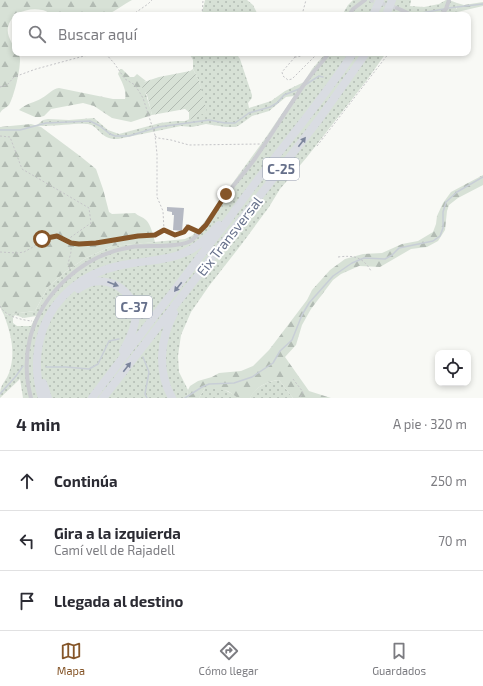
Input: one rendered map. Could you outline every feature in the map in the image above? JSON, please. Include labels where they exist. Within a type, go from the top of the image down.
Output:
[{"type":"highway","points":[[374,12],[380,0]]},
{"type":"highway","points":[[387,12],[392,0]]},
{"type":"highway","name":"Eix Transversal","points":[[92,398],[232,216],[251,188],[339,75],[352,56]]},
{"type":"highway","name":"Eix Transversal","points":[[103,398],[315,124],[364,56]]},
{"type":"highway","points":[[42,398],[38,384],[36,367],[40,337],[46,320],[54,306],[72,286],[95,273],[118,266],[173,256],[191,249],[213,232],[251,188]]},
{"type":"highway","name":"C-37","points":[[48,398],[43,383],[42,354],[51,322],[58,310],[68,298],[77,290],[92,282],[116,284],[129,295],[133,304],[135,322],[132,333],[127,344],[115,362],[112,373]]},
{"type":"highway","name":"C-37","points":[[172,398],[165,382],[162,368],[164,340],[169,323],[174,313],[182,303],[192,283]]},
{"type":"street","points":[[351,12],[365,0]]},
{"type":"street","points":[[444,12],[450,0]]},
{"type":"street","points":[[397,8],[406,12]]},
{"type":"street","points":[[31,398],[26,368],[30,339],[39,314],[55,290],[72,272],[114,251],[132,247],[181,244],[191,240],[206,225],[226,194],[265,144],[309,78],[327,56]]},
{"type":"path","points":[[136,12],[152,0]]},
{"type":"path","points":[[202,12],[203,0]]},
{"type":"path","points":[[303,12],[306,0]]},
{"type":"path","points":[[0,87],[7,86],[14,77],[21,74],[83,56]]},
{"type":"path","points":[[108,56],[125,79],[135,85],[143,98],[155,135],[157,154],[157,197],[163,211],[164,230]]},
{"type":"path","points":[[299,56],[295,57],[282,72],[283,76],[288,80],[292,79],[315,56]]},
{"type":"path","points":[[317,146],[387,56]]},
{"type":"path","points":[[155,135],[158,138],[189,145],[265,144]]},
{"type":"path","points":[[0,136],[10,137],[22,169],[89,208],[91,223],[71,237],[68,242]]},
{"type":"path","points":[[186,224],[188,227],[199,232]]},
{"type":"path","points":[[164,230],[171,234],[177,235],[184,232],[188,227]]},
{"type":"path","points":[[0,252],[24,252],[34,247],[43,239],[57,236],[71,243],[96,243],[138,236],[155,235],[164,230]]},
{"type":"path","points":[[71,243],[72,250],[68,264],[72,272]]},
{"type":"path","points":[[338,257],[357,257],[366,263],[371,271]]},
{"type":"path","points":[[0,306],[4,312],[21,320],[37,321]]},
{"type":"path","points":[[293,379],[303,392],[300,398]]},
{"type":"green space","points":[[0,0],[132,0],[111,12],[48,12],[31,9],[21,12],[12,12],[12,19],[8,27],[8,34],[12,43],[12,56],[20,56],[20,64],[11,101],[9,105],[0,113]]},
{"type":"green space","points":[[205,0],[247,0],[253,5],[256,12],[202,12]]},
{"type":"green space","points":[[353,0],[411,0],[410,6],[424,7],[439,4],[446,0],[457,3],[454,12],[344,12]]},
{"type":"green space","points":[[483,2],[483,6],[454,12],[457,8],[457,3],[464,5]]},
{"type":"green space","points":[[191,56],[238,56],[252,95],[252,98],[248,103],[249,108],[271,101],[285,91],[304,82],[312,69],[323,56],[384,56],[307,157],[280,189],[269,207],[191,312],[181,335],[178,356],[179,372],[188,390],[187,398],[23,398],[20,379],[0,398],[2,387],[9,373],[12,358],[11,336],[4,315],[35,311],[48,287],[65,272],[84,259],[112,246],[185,239],[193,235],[202,225],[264,140],[294,96],[286,97],[269,111],[252,116],[236,127],[206,124],[192,127],[181,126],[111,139],[103,135],[90,124],[37,125],[43,120],[48,119],[69,120],[94,118],[108,130],[119,134],[160,123],[185,121],[206,112],[199,81],[193,69],[193,60]],"holes":[[[15,315],[24,318],[36,316],[31,326],[17,326],[13,323],[13,318]]]},
{"type":"green space","points":[[120,69],[122,69],[130,77],[134,77],[137,74],[146,81],[144,82],[145,90],[152,115],[131,122],[112,118],[94,106],[83,103],[51,109],[44,116],[40,117],[35,117],[19,110],[59,88],[113,99],[125,99],[125,90],[118,74]]},
{"type":"green space","points":[[193,69],[199,81],[207,112],[189,120],[189,112],[185,109],[152,115],[147,95],[142,87],[144,82]]},
{"type":"green space","points":[[31,124],[41,127],[96,169],[109,212],[112,214],[135,213],[143,218],[152,230],[155,242],[112,246],[84,259],[65,272],[48,287],[35,311],[4,315],[0,307],[0,127]]},
{"type":"green space","points":[[483,175],[483,185],[458,198],[449,205],[445,230],[438,241],[427,247],[411,249],[380,267],[359,266],[341,274],[333,280],[311,309],[302,325],[296,345],[285,357],[309,391],[331,398],[293,398],[279,380],[262,385],[252,394],[250,398],[238,398],[228,391],[205,388],[199,398],[187,398],[190,386],[198,381],[212,377],[219,373],[241,371],[253,366],[269,350],[307,300],[312,290],[330,270],[345,259],[363,254],[382,253],[402,244],[418,241],[433,232],[437,216],[443,203],[451,192]]},
{"type":"green space","points":[[279,380],[293,398],[250,398],[252,394],[262,385]]},
{"type":"green space","points":[[205,388],[223,390],[238,398],[199,398]]},
{"type":"building","points":[[167,207],[184,208],[182,231],[173,230],[174,215],[172,215],[172,212],[167,211]]},
{"type":"waterway","points":[[448,8],[483,4]]},
{"type":"waterway","points":[[427,12],[444,9]]},
{"type":"waterway","points":[[305,85],[319,76],[323,77]]},
{"type":"waterway","points":[[0,130],[20,130],[46,123],[90,121],[115,136],[129,136],[158,127],[209,120],[235,123],[249,113],[270,107],[277,103],[284,95],[299,89]]},
{"type":"waterway","points":[[185,398],[209,384],[234,383],[252,377],[273,363],[280,351],[292,340],[302,315],[309,303],[333,276],[352,263],[364,258],[385,259],[399,248],[433,241],[440,236],[443,228],[443,212],[446,202],[457,192],[483,177]]},
{"type":"waterway","points":[[46,367],[89,369],[98,364],[109,341],[119,339]]},
{"type":"waterway","points":[[143,357],[149,372],[145,394],[147,398]]},
{"type":"waterway","points":[[0,394],[23,366]]},
{"type":"tunnel","points":[[370,0],[397,8]]},
{"type":"route","points":[[42,239],[57,236],[71,243],[79,244],[155,235],[164,230],[177,235],[184,232],[188,227],[199,232],[206,225],[226,194]]}]
